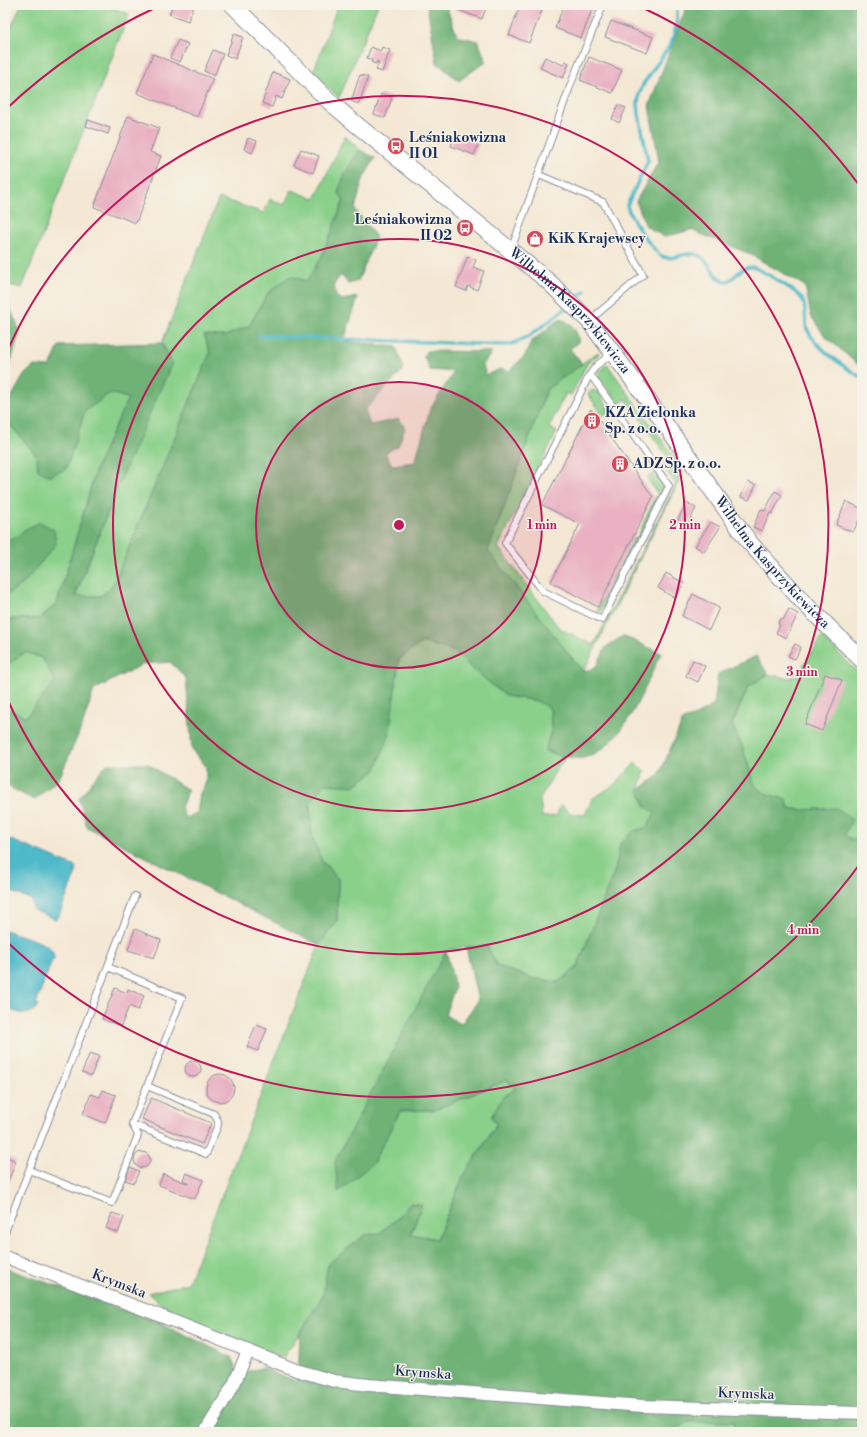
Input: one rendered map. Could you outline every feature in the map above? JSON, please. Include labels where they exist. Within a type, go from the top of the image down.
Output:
[{"type":"street","name":"Wilhelma Kasprzykiewicza","points":[[233,5],[336,106],[549,282],[589,321],[750,543],[803,602],[862,660]]},
{"type":"street","name":"Krymska","points":[[5,1257],[296,1370],[334,1381],[642,1406],[862,1413]]},
{"type":"street","points":[[205,1432],[234,1384],[248,1351]]},
{"type":"lane","points":[[511,251],[572,81],[603,5]]},
{"type":"lane","points":[[539,175],[603,202],[643,275],[589,321]]},
{"type":"lane","points":[[590,374],[669,486],[602,620],[543,591],[505,543],[590,374],[597,365],[613,353]]},
{"type":"lane","points":[[5,1232],[135,896]]},
{"type":"lane","points":[[108,967],[182,998],[132,1124]]},
{"type":"lane","points":[[132,1124],[206,1154],[218,1125],[218,1121],[214,1114],[147,1086]]},
{"type":"lane","points":[[29,1170],[112,1203],[138,1134],[132,1124]]},
{"type":"green space","points":[[21,5],[73,5],[79,8],[80,5],[105,5],[129,14],[22,288],[5,284],[5,41]]},
{"type":"green space","points":[[338,5],[378,5],[339,98],[313,73]]},
{"type":"green space","points":[[427,5],[448,5],[447,8],[457,36],[478,41],[486,61],[459,81],[437,63]]},
{"type":"green space","points":[[687,5],[862,5],[862,368],[825,336],[811,316],[805,286],[748,253],[691,230],[664,237],[646,226],[636,201],[659,161],[649,106]]},
{"type":"green space","points":[[345,136],[360,150],[345,173],[344,200],[322,256],[307,281],[268,293],[249,326],[225,336],[210,353],[114,583],[101,596],[75,597],[120,481],[171,363],[162,343],[219,198],[264,213],[270,199],[284,205],[292,190],[315,199]]},
{"type":"green space","points":[[360,150],[375,158],[363,179],[355,209],[376,237],[358,281],[348,284],[341,275],[334,284],[336,296],[341,300],[358,297],[344,341],[396,347],[404,369],[365,410],[370,425],[399,419],[405,428],[398,446],[385,453],[392,465],[415,462],[430,409],[454,372],[430,370],[424,357],[426,351],[492,352],[483,365],[486,375],[500,369],[509,371],[525,356],[531,342],[559,319],[570,324],[577,333],[579,341],[570,349],[582,364],[547,389],[488,551],[583,672],[596,667],[606,647],[623,636],[661,653],[640,697],[623,727],[613,740],[601,750],[583,758],[566,757],[545,751],[551,731],[550,708],[537,701],[506,696],[453,651],[422,642],[399,659],[389,736],[375,771],[354,786],[324,784],[310,803],[312,837],[322,861],[338,879],[337,921],[319,945],[87,827],[79,799],[107,764],[148,764],[188,790],[181,807],[185,818],[197,813],[200,793],[206,782],[206,767],[192,750],[186,678],[170,662],[143,664],[94,690],[82,726],[59,779],[34,800],[5,785],[5,708],[26,717],[55,681],[42,658],[26,652],[5,666],[5,622],[12,619],[39,619],[57,604],[97,466],[128,398],[110,393],[85,411],[66,469],[50,476],[38,470],[37,456],[9,423],[5,422],[5,405],[7,405],[24,375],[34,366],[50,367],[59,346],[162,343],[172,363],[120,481],[75,596],[101,596],[114,583],[210,353],[204,335],[225,336],[249,326],[268,293],[290,276],[307,281],[322,256],[344,200],[338,192],[345,173]]},
{"type":"green space","points":[[5,295],[20,332],[5,376]]},
{"type":"green space","points":[[598,352],[599,354],[587,364],[571,395],[566,393],[549,427],[557,432],[498,547],[559,628],[594,645],[676,484],[662,465],[669,459],[626,399],[619,404],[599,377],[599,372],[607,364],[684,471],[583,672],[487,551],[547,389]]},
{"type":"green space","points":[[592,390],[598,392],[610,410],[603,416],[588,394]]},
{"type":"green space","points":[[110,393],[128,398],[97,466],[57,604],[39,619],[12,619],[5,622],[5,596],[24,583],[26,529],[12,540],[5,537],[5,422],[9,423],[37,456],[38,470],[66,469],[85,411]]},
{"type":"green space","points":[[654,473],[664,488],[660,497],[647,478]]},
{"type":"green space","points":[[656,496],[659,500],[604,609],[598,612],[597,611],[635,537],[637,538]]},
{"type":"green space","points":[[40,522],[54,530],[56,544],[24,583],[5,596],[5,537],[12,540],[26,529]]},
{"type":"green space","points":[[822,637],[862,676],[862,840],[850,839],[845,834],[800,810],[789,808],[786,799],[766,794],[755,786],[742,746],[732,725],[748,687],[768,674],[786,678],[801,676],[804,664]]},
{"type":"green space","points":[[422,642],[453,651],[506,696],[537,701],[550,708],[551,731],[545,751],[566,757],[557,768],[540,799],[542,817],[556,816],[561,805],[571,814],[585,815],[592,799],[614,785],[635,763],[645,771],[639,790],[656,812],[647,827],[634,831],[620,844],[616,867],[577,968],[558,982],[531,978],[497,966],[487,946],[466,947],[446,951],[373,1163],[400,1111],[434,1110],[507,1080],[516,1089],[502,1098],[491,1117],[497,1123],[463,1177],[437,1239],[411,1234],[421,1205],[410,1203],[399,1217],[380,1233],[365,1235],[328,1264],[323,1295],[283,1358],[177,1317],[148,1293],[188,1283],[319,945],[337,921],[338,879],[322,861],[312,837],[310,803],[324,784],[354,785],[396,682],[399,659]]},
{"type":"green space","points":[[25,652],[42,658],[55,681],[26,717],[5,708],[5,666]]},
{"type":"green space","points":[[756,656],[768,674],[748,687],[732,725],[742,746],[755,786],[766,794],[786,799],[789,808],[800,810],[838,808],[852,820],[845,834],[850,839],[862,840],[862,1432],[737,1432],[733,1422],[688,1422],[674,1432],[5,1432],[5,1268],[159,1322],[231,1357],[238,1373],[262,1368],[298,1382],[300,1333],[323,1295],[328,1264],[365,1235],[380,1233],[399,1217],[410,1203],[422,1205],[411,1234],[437,1239],[463,1177],[497,1124],[491,1117],[502,1098],[515,1089],[507,1080],[434,1110],[400,1111],[373,1163],[338,1192],[335,1161],[446,951],[455,987],[445,1015],[461,1024],[478,1001],[466,947],[487,946],[497,966],[531,978],[558,982],[577,968],[616,867],[620,844],[634,831],[647,827],[655,813],[645,806],[639,790],[659,775],[683,720],[696,716],[714,704],[718,674]]},
{"type":"green space","points":[[688,1422],[733,1422],[737,1432],[674,1432]]},
{"type":"water","points":[[9,839],[76,867],[77,870],[58,918],[55,919],[33,910],[32,900],[5,889],[5,846]]},
{"type":"water","points":[[5,930],[46,945],[50,948],[53,954],[54,960],[52,960],[36,1004],[38,1005],[35,1010],[27,1014],[5,1008]]},
{"type":"building","points":[[173,5],[194,6],[188,21],[169,14]]},
{"type":"building","points":[[456,5],[487,5],[482,19],[455,9]]},
{"type":"building","points":[[520,5],[544,5],[529,43],[509,35]]},
{"type":"building","points":[[564,5],[594,5],[581,38],[555,28]]},
{"type":"building","points":[[611,21],[653,37],[647,53],[605,37]]},
{"type":"building","points":[[234,34],[243,37],[235,59],[226,55]]},
{"type":"building","points":[[178,40],[188,44],[180,62],[170,58]]},
{"type":"building","points":[[371,47],[381,51],[382,47],[390,50],[382,72],[376,70],[379,62],[377,61],[376,64],[367,58]]},
{"type":"building","points":[[213,50],[223,54],[214,76],[204,71]]},
{"type":"building","points":[[153,54],[213,79],[197,117],[137,93]]},
{"type":"building","points":[[545,57],[563,65],[565,61],[569,63],[563,78],[540,68]]},
{"type":"building","points":[[589,57],[622,70],[612,93],[580,80]]},
{"type":"building","points":[[273,72],[290,79],[282,99],[276,96],[272,107],[262,103]]},
{"type":"building","points":[[360,75],[368,77],[359,104],[351,101]]},
{"type":"building","points":[[381,94],[392,98],[385,118],[374,114]]},
{"type":"building","points":[[618,105],[626,108],[619,123],[612,119]]},
{"type":"building","points":[[128,116],[159,128],[150,152],[161,156],[136,223],[94,207]]},
{"type":"building","points":[[88,120],[110,128],[108,134],[86,126]]},
{"type":"building","points":[[456,134],[479,143],[474,155],[451,146]]},
{"type":"building","points":[[248,138],[257,141],[252,153],[244,149]]},
{"type":"building","points":[[301,149],[319,156],[313,173],[294,165]]},
{"type":"building","points":[[536,231],[544,237],[538,244],[530,238]]},
{"type":"building","points":[[468,256],[476,260],[473,267],[484,271],[477,290],[468,286],[466,291],[456,287]]},
{"type":"building","points":[[591,409],[653,497],[598,607],[551,582],[580,524],[542,505]]},
{"type":"building","points":[[748,482],[756,485],[749,500],[741,497]]},
{"type":"building","points":[[775,491],[782,495],[772,514],[770,513],[762,531],[753,527],[761,509],[765,511]]},
{"type":"building","points":[[846,501],[862,509],[862,522],[859,520],[853,532],[836,525]]},
{"type":"building","points":[[686,503],[696,508],[687,526],[677,522]]},
{"type":"building","points":[[711,522],[720,527],[704,552],[695,546]]},
{"type":"building","points":[[666,573],[684,583],[675,598],[658,588]]},
{"type":"building","points":[[693,594],[719,608],[709,630],[682,616]]},
{"type":"building","points":[[789,609],[798,614],[786,638],[776,633],[780,625],[778,624],[780,619],[783,620]]},
{"type":"building","points":[[795,644],[801,647],[795,659],[788,656]]},
{"type":"building","points":[[693,660],[705,666],[698,682],[686,676]]},
{"type":"building","points":[[825,674],[842,680],[822,731],[805,724]]},
{"type":"building","points":[[135,929],[161,940],[154,958],[128,950]]},
{"type":"building","points":[[115,988],[127,993],[128,989],[144,996],[138,1010],[129,1006],[121,1026],[102,1019]]},
{"type":"building","points":[[256,1025],[267,1029],[258,1051],[247,1047]]},
{"type":"building","points":[[90,1053],[99,1056],[91,1076],[82,1072]]},
{"type":"building","points":[[193,1061],[200,1066],[201,1069],[196,1076],[193,1077],[186,1072],[185,1069],[190,1062]]},
{"type":"building","points":[[220,1074],[226,1075],[230,1078],[233,1082],[233,1094],[230,1098],[226,1101],[220,1102],[214,1101],[210,1098],[207,1094],[206,1088],[207,1082],[210,1078],[214,1075]]},
{"type":"building","points":[[102,1090],[116,1095],[105,1123],[83,1114],[91,1094],[100,1097]]},
{"type":"building","points":[[151,1098],[211,1123],[202,1144],[142,1119]]},
{"type":"building","points":[[142,1152],[149,1157],[150,1160],[145,1167],[142,1168],[135,1163],[134,1160],[139,1153]]},
{"type":"building","points":[[5,1156],[16,1161],[5,1190]]},
{"type":"building","points":[[130,1167],[139,1171],[134,1183],[125,1180]]},
{"type":"building","points":[[186,1173],[203,1180],[195,1199],[159,1185],[163,1174],[189,1184],[183,1180]]},
{"type":"building","points":[[112,1213],[124,1217],[118,1233],[106,1228]]},
{"type":"waterway","points":[[677,5],[677,21],[671,44],[644,83],[639,94],[639,114],[648,161],[627,205],[629,210],[649,242],[660,255],[664,257],[673,258],[686,254],[695,254],[700,256],[707,262],[718,278],[726,282],[741,270],[753,267],[787,286],[799,295],[804,302],[806,325],[811,336],[823,350],[862,378]]},
{"type":"waterway","points":[[580,295],[585,291]]},
{"type":"waterway","points":[[259,336],[506,345],[522,340],[545,325],[566,308]]},
{"type":"place","name":"Leśniakowizna II 01","points":[[396,146]]},
{"type":"place","name":"Leśniakowizna II 02","points":[[465,228]]},
{"type":"place","name":"KiK Krajewscy","points":[[535,239]]},
{"type":"place","name":"KZA Zielonka Sp. z o.o.","points":[[592,421]]},
{"type":"place","name":"ADZ Sp. z o.o.","points":[[620,464]]}]
